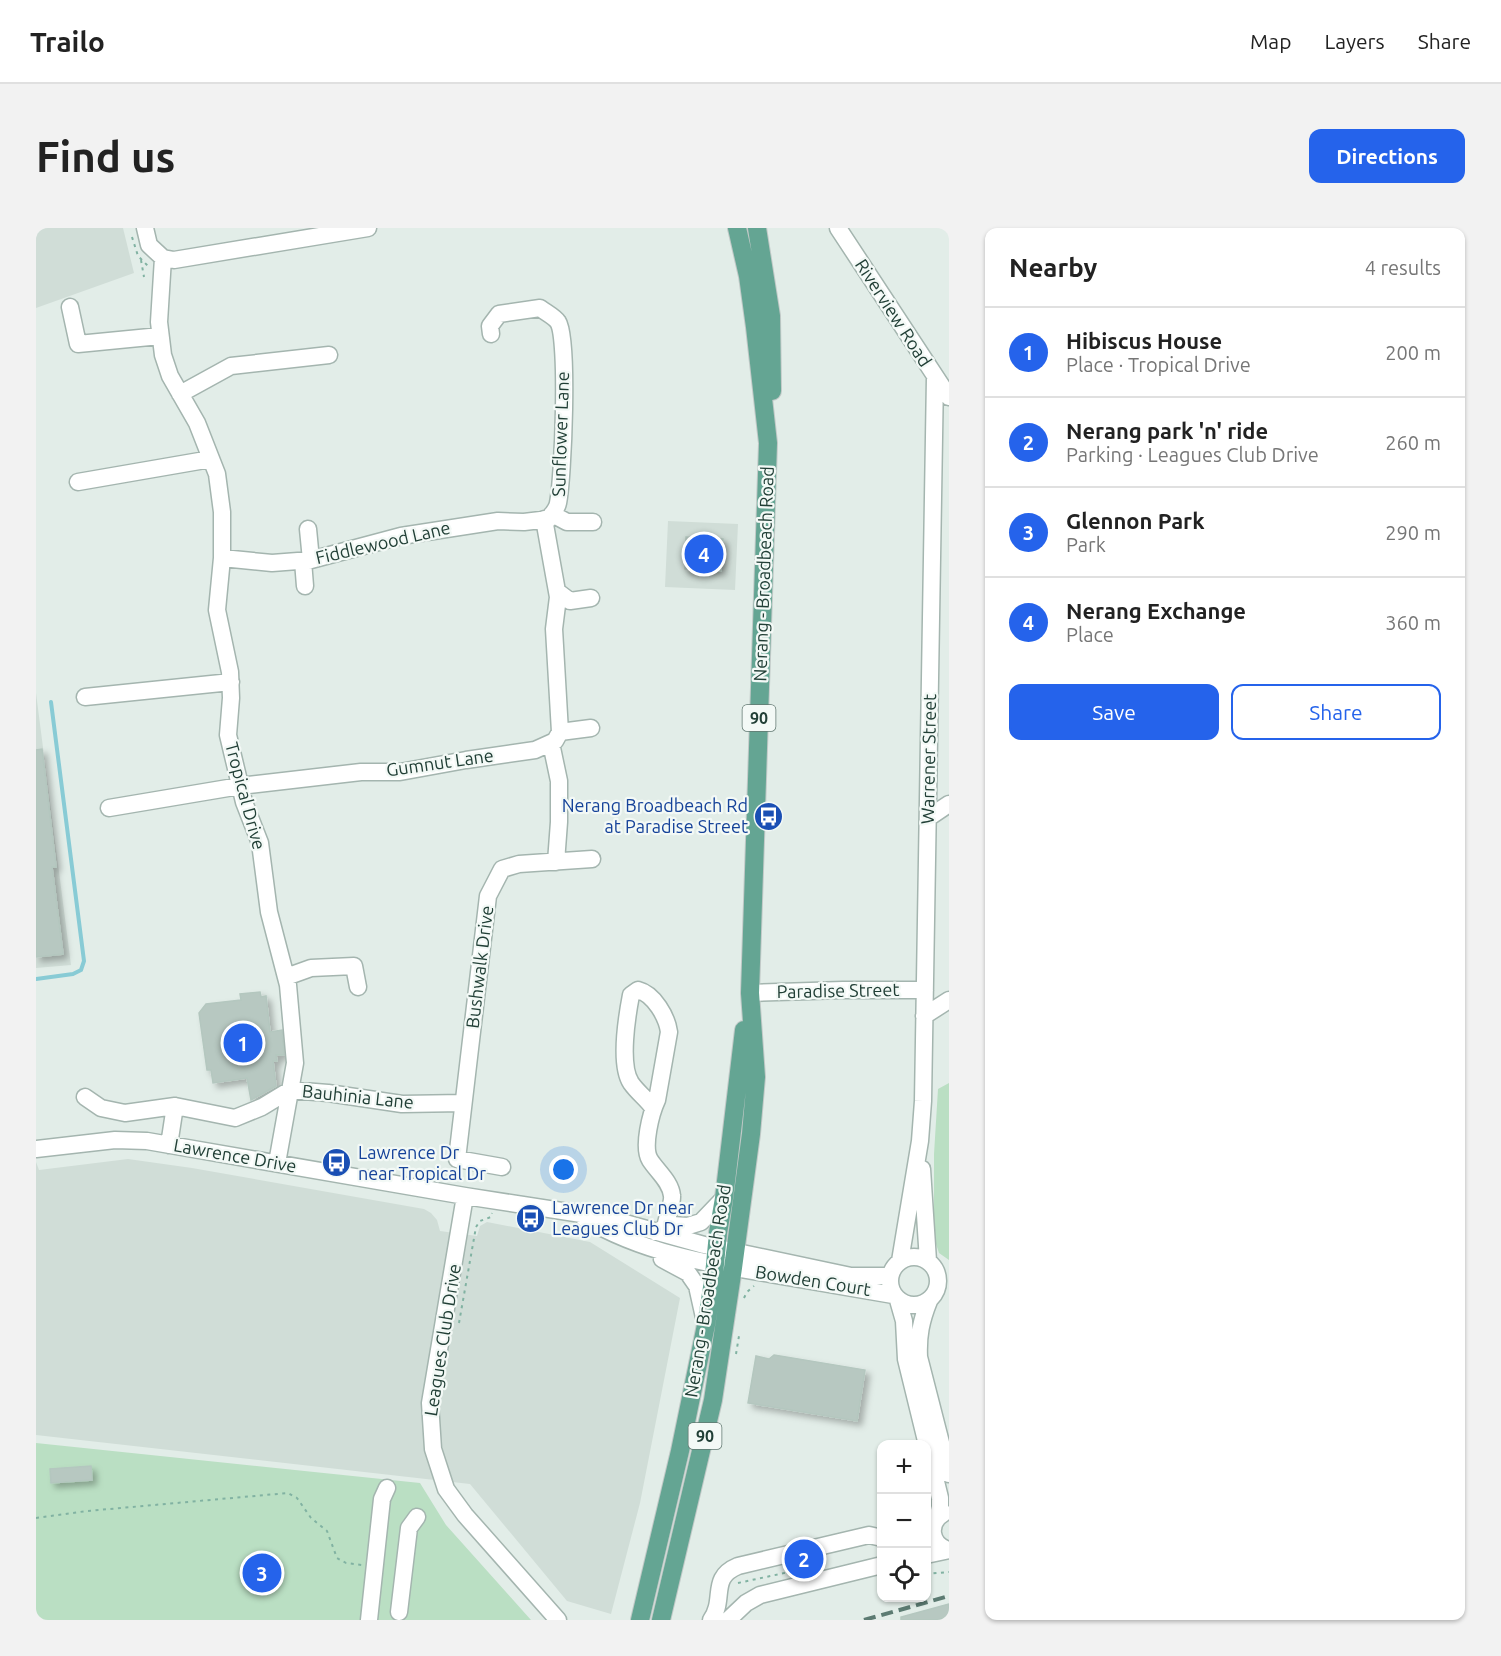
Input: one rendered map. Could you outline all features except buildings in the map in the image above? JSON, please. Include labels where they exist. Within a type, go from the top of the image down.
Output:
[{"type":"main road","name":"Nerang - Broadbeach Road","points":[[737,228],[755,327],[768,443]]},
{"type":"main road","name":"Nerang - Broadbeach Road","points":[[640,1620],[681,1451],[706,1326],[725,1258],[751,1134],[756,1077],[750,993],[768,443],[772,395],[772,340],[766,278],[757,228]]},
{"type":"main road","name":"Nerang - Broadbeach Road","points":[[661,1620],[713,1400],[725,1258],[724,1198],[741,1047],[750,993]]},
{"type":"street","points":[[144,228],[149,245],[163,258],[174,260],[368,228]]},
{"type":"street","name":"Riverview Road","points":[[838,228],[949,397]]},
{"type":"street","name":"Tropical Drive","points":[[163,258],[160,336],[170,376],[197,423],[217,474],[222,512],[222,558],[218,610],[231,682],[228,735],[244,802],[260,843],[269,912],[286,977],[295,1063],[277,1163]]},
{"type":"street","points":[[70,307],[78,344],[160,336]]},
{"type":"street","name":"Sunflower Lane","points":[[491,334],[490,326],[499,314],[540,308],[558,322],[563,339],[564,392],[558,506],[548,517],[558,592],[554,629],[555,738],[559,781],[556,862]]},
{"type":"street","points":[[180,394],[231,366],[329,355]]},
{"type":"street","name":"Warrener Street","points":[[900,1261],[920,1141],[923,1101],[935,377]]},
{"type":"street","points":[[78,482],[211,459]]},
{"type":"street","points":[[548,517],[567,522],[593,522]]},
{"type":"street","name":"Fiddlewood Lane","points":[[222,558],[272,563],[307,560],[412,534],[498,520],[524,522],[548,517]]},
{"type":"street","points":[[305,586],[308,529]]},
{"type":"street","points":[[558,592],[570,601],[591,598]]},
{"type":"street","points":[[85,697],[231,682]]},
{"type":"street","name":"Gumnut Lane","points":[[109,808],[240,786],[361,772],[400,772],[535,750],[555,738],[591,728]]},
{"type":"street","points":[[928,818],[949,804]]},
{"type":"street","name":"Bushwalk Drive","points":[[502,1167],[457,1159],[488,896],[502,869],[519,864],[592,859]]},
{"type":"street","points":[[286,977],[311,968],[354,966],[358,987]]},
{"type":"street","points":[[653,1108],[627,1077],[624,1062],[631,995],[638,990],[648,994],[665,1016],[669,1032],[646,1147],[650,1160],[668,1184],[672,1200],[657,1236],[664,1260],[688,1273],[697,1286],[706,1326]]},
{"type":"street","name":"Paradise Street","points":[[750,993],[925,990]]},
{"type":"street","points":[[924,1016],[949,1000]]},
{"type":"street","name":"Bauhinia Lane","points":[[85,1096],[101,1108],[125,1113],[175,1107],[235,1118],[262,1107],[290,1090],[402,1104],[463,1103]]},
{"type":"street","points":[[169,1145],[175,1107]]},
{"type":"street","name":"Lawrence Drive","points":[[36,1149],[115,1140],[147,1141],[576,1213],[601,1228],[657,1236],[725,1258]]},
{"type":"street","name":"Warrener Street","points":[[920,1141],[937,1266]]},
{"type":"street","name":"Leagues Club Drive","points":[[465,1196],[430,1403],[433,1449],[446,1489],[465,1515],[558,1620]]},
{"type":"street","points":[[657,1236],[672,1226],[688,1226],[701,1222],[724,1198]]},
{"type":"street","points":[[949,1474],[944,1428],[919,1357],[918,1341],[921,1322],[938,1294],[937,1266],[915,1257],[900,1261],[893,1268],[890,1287],[904,1321],[906,1359],[940,1500],[940,1511],[933,1536],[938,1545],[949,1550]]},
{"type":"street","name":"Bowden Court","points":[[725,1258],[851,1276],[890,1276]]},
{"type":"street","name":"Bowden Court","points":[[725,1258],[896,1297]]},
{"type":"street","points":[[896,1297],[906,1305],[914,1306],[938,1294]]},
{"type":"street","points":[[932,1464],[933,1433],[944,1428]]},
{"type":"street","points":[[369,1620],[382,1498],[387,1488]]},
{"type":"street","points":[[399,1612],[409,1528],[417,1517]]},
{"type":"street","points":[[711,1620],[716,1610],[721,1580],[726,1571],[738,1566],[869,1535],[877,1537]]},
{"type":"street","points":[[931,1554],[949,1550]]},
{"type":"street","points":[[728,1620],[746,1603],[760,1595],[877,1566]]},
{"type":"path","points":[[141,260],[144,276]]},
{"type":"path","points":[[458,1329],[476,1227],[480,1221],[491,1217],[494,1200]]},
{"type":"path","points":[[754,1286],[759,1284]]},
{"type":"path","points":[[36,1518],[87,1511],[288,1493],[297,1498],[311,1518],[327,1531],[334,1553],[341,1562],[374,1566]]},
{"type":"path","points":[[931,1574],[949,1572]]},
{"type":"shaded area","points":[[36,228],[123,228],[134,273],[36,308]]},
{"type":"shaded area","points":[[668,521],[738,524],[735,590],[665,587]]},
{"type":"shaded area","points":[[36,693],[71,965],[36,968]]},
{"type":"shaded area","points":[[128,1159],[424,1209],[437,1220],[440,1231],[477,1236],[480,1226],[487,1222],[590,1242],[680,1298],[640,1503],[611,1614],[567,1601],[470,1484],[36,1435],[36,1162],[39,1170]]},
{"type":"green space","points":[[949,1083],[949,1260],[939,1253],[934,1238],[934,1154],[938,1089]]},
{"type":"green space","points":[[36,1443],[420,1483],[446,1525],[531,1620],[36,1620]]},
{"type":"waterway","points":[[36,979],[73,974],[81,970],[84,961],[51,702]]},
{"type":"railway","points":[[864,1620],[949,1596]]},
{"type":"place","name":"Nerang Exchange","points":[[704,554]]},
{"type":"place","name":"Nerang Broadbeach Rd at Paradise Street","points":[[769,816]]},
{"type":"place","name":"Hibiscus House","points":[[243,1043]]},
{"type":"place","name":"Lawrence Dr near Tropical Dr","points":[[337,1163]]},
{"type":"place","name":"Lawrence Dr near Leagues Club Dr","points":[[531,1218]]},
{"type":"place","name":"Nerang park 'n' ride","points":[[804,1559]]},
{"type":"place","name":"Glennon Park","points":[[262,1573]]}]
